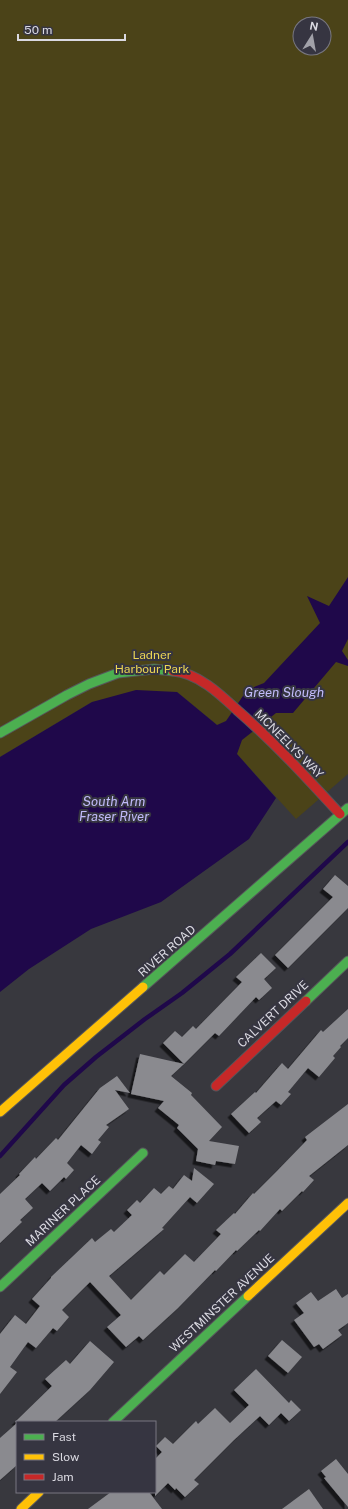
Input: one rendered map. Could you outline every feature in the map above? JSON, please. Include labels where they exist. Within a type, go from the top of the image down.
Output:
[{"type":"street","name":"MCNEELYS WAY","points":[[0,733],[67,695],[89,684],[118,673],[154,669],[177,671],[210,686],[266,735],[340,814]]},
{"type":"street","name":"RIVER ROAD","points":[[0,1112],[348,808]]},
{"type":"street","name":"CALVERT DRIVE","points":[[216,1086],[348,961]]},
{"type":"street","name":"MARINER PLACE","points":[[0,1287],[142,1153]]},
{"type":"street","name":"WESTMINSTER AVENUE","points":[[114,1421],[348,1202]]},
{"type":"street","points":[[20,1509],[38,1493]]},
{"type":"green space","name":"Ladner Harbour Park","points":[[0,0],[348,0],[348,774],[296,819],[237,754],[217,725],[177,692],[92,702],[0,757]]},
{"type":"water","name":"South Arm Fraser River","points":[[348,577],[348,639],[342,651],[348,660],[348,666],[336,662],[293,713],[276,713],[242,740],[237,754],[276,798],[249,839],[161,902],[91,929],[29,969],[0,992],[0,757],[92,702],[136,690],[177,692],[217,725],[226,721],[247,690],[264,683],[320,623],[307,596],[329,606]]},
{"type":"building","points":[[335,875],[348,886],[348,908],[288,968],[275,955],[333,897],[323,889]]},
{"type":"building","points":[[261,953],[276,968],[264,979],[272,988],[259,1000],[256,997],[219,1036],[215,1033],[184,1064],[163,1043],[175,1031],[182,1037],[193,1026],[196,1029],[242,982],[236,977]]},
{"type":"building","points":[[348,1009],[348,1038],[333,1056],[335,1058],[319,1077],[308,1068],[288,1092],[291,1094],[281,1105],[276,1101],[257,1118],[261,1122],[249,1133],[231,1114],[255,1092],[256,1093],[282,1063],[288,1069],[321,1030],[323,1032]]},
{"type":"building","points":[[140,1054],[184,1064],[171,1076],[192,1093],[191,1095],[222,1127],[209,1141],[239,1146],[235,1164],[216,1161],[215,1165],[196,1161],[198,1149],[177,1128],[179,1125],[158,1108],[164,1101],[131,1094]]},
{"type":"building","points":[[117,1076],[130,1093],[115,1090],[129,1109],[106,1125],[109,1127],[98,1140],[101,1142],[92,1154],[81,1145],[67,1163],[74,1170],[66,1179],[64,1177],[50,1191],[42,1183],[25,1199],[33,1208],[20,1220],[22,1222],[0,1243],[0,1194],[20,1175],[19,1174],[35,1157],[36,1159],[56,1138],[58,1140],[100,1088]]},
{"type":"building","points":[[348,1104],[348,1145],[309,1176],[314,1180],[303,1192],[302,1191],[282,1211],[280,1209],[260,1231],[259,1230],[237,1251],[236,1250],[178,1308],[143,1340],[139,1336],[126,1347],[107,1327],[121,1315],[90,1282],[62,1310],[69,1317],[57,1331],[53,1328],[36,1348],[28,1342],[10,1367],[17,1372],[0,1394],[0,1334],[15,1315],[26,1324],[40,1306],[32,1299],[51,1277],[92,1238],[95,1242],[111,1229],[114,1232],[132,1215],[127,1210],[137,1200],[140,1203],[154,1188],[161,1194],[169,1186],[173,1189],[184,1175],[192,1181],[194,1168],[214,1184],[197,1203],[190,1197],[162,1228],[164,1229],[109,1276],[131,1300],[160,1271],[164,1275],[185,1254],[194,1262],[221,1234],[216,1230],[234,1213],[235,1214],[253,1193],[254,1194],[307,1140],[305,1137]]},
{"type":"building","points":[[336,1289],[342,1298],[348,1294],[348,1323],[338,1330],[342,1335],[323,1349],[319,1344],[314,1347],[294,1320],[304,1313],[296,1303],[311,1292],[318,1301]]},
{"type":"building","points":[[282,1340],[302,1357],[288,1373],[268,1356]]},
{"type":"building","points":[[90,1341],[114,1362],[90,1390],[56,1421],[16,1421],[52,1386],[45,1379],[66,1360],[70,1364]]},
{"type":"building","points":[[256,1369],[289,1403],[291,1400],[301,1410],[289,1421],[281,1413],[269,1425],[260,1416],[194,1480],[199,1484],[185,1497],[176,1488],[175,1490],[168,1483],[155,1496],[156,1458],[162,1452],[156,1446],[165,1437],[173,1444],[196,1421],[198,1424],[215,1408],[230,1423],[249,1405],[234,1390]]},
{"type":"building","points":[[16,1424],[16,1466],[0,1480],[0,1438]]},
{"type":"building","points":[[336,1459],[348,1474],[348,1507],[324,1478],[326,1477],[321,1471]]},
{"type":"building","points":[[309,1489],[323,1509],[282,1509]]},
{"type":"building","points":[[110,1493],[150,1493],[162,1509],[88,1509]]},
{"type":"waterway","points":[[0,1156],[64,1085],[96,1057],[145,1019],[182,993],[230,954],[348,842]]},
{"type":"traffic: fast","points":[[0,733],[67,695],[89,684],[118,673],[154,669],[173,671]]},
{"type":"traffic: fast","points":[[143,987],[348,808]]},
{"type":"traffic: fast","points":[[306,1001],[348,961]]},
{"type":"traffic: fast","points":[[0,1287],[143,1153]]},
{"type":"traffic: fast","points":[[114,1421],[248,1296]]},
{"type":"traffic: slow","points":[[0,1112],[143,987]]},
{"type":"traffic: slow","points":[[248,1296],[348,1203]]},
{"type":"traffic: slow","points":[[21,1509],[38,1493]]},
{"type":"traffic: jam","points":[[173,671],[200,680],[223,697],[277,747],[340,814]]},
{"type":"traffic: jam","points":[[216,1086],[306,1001]]},
{"type":"water label","name":"Green Slough","points":[[284,692]]}]
